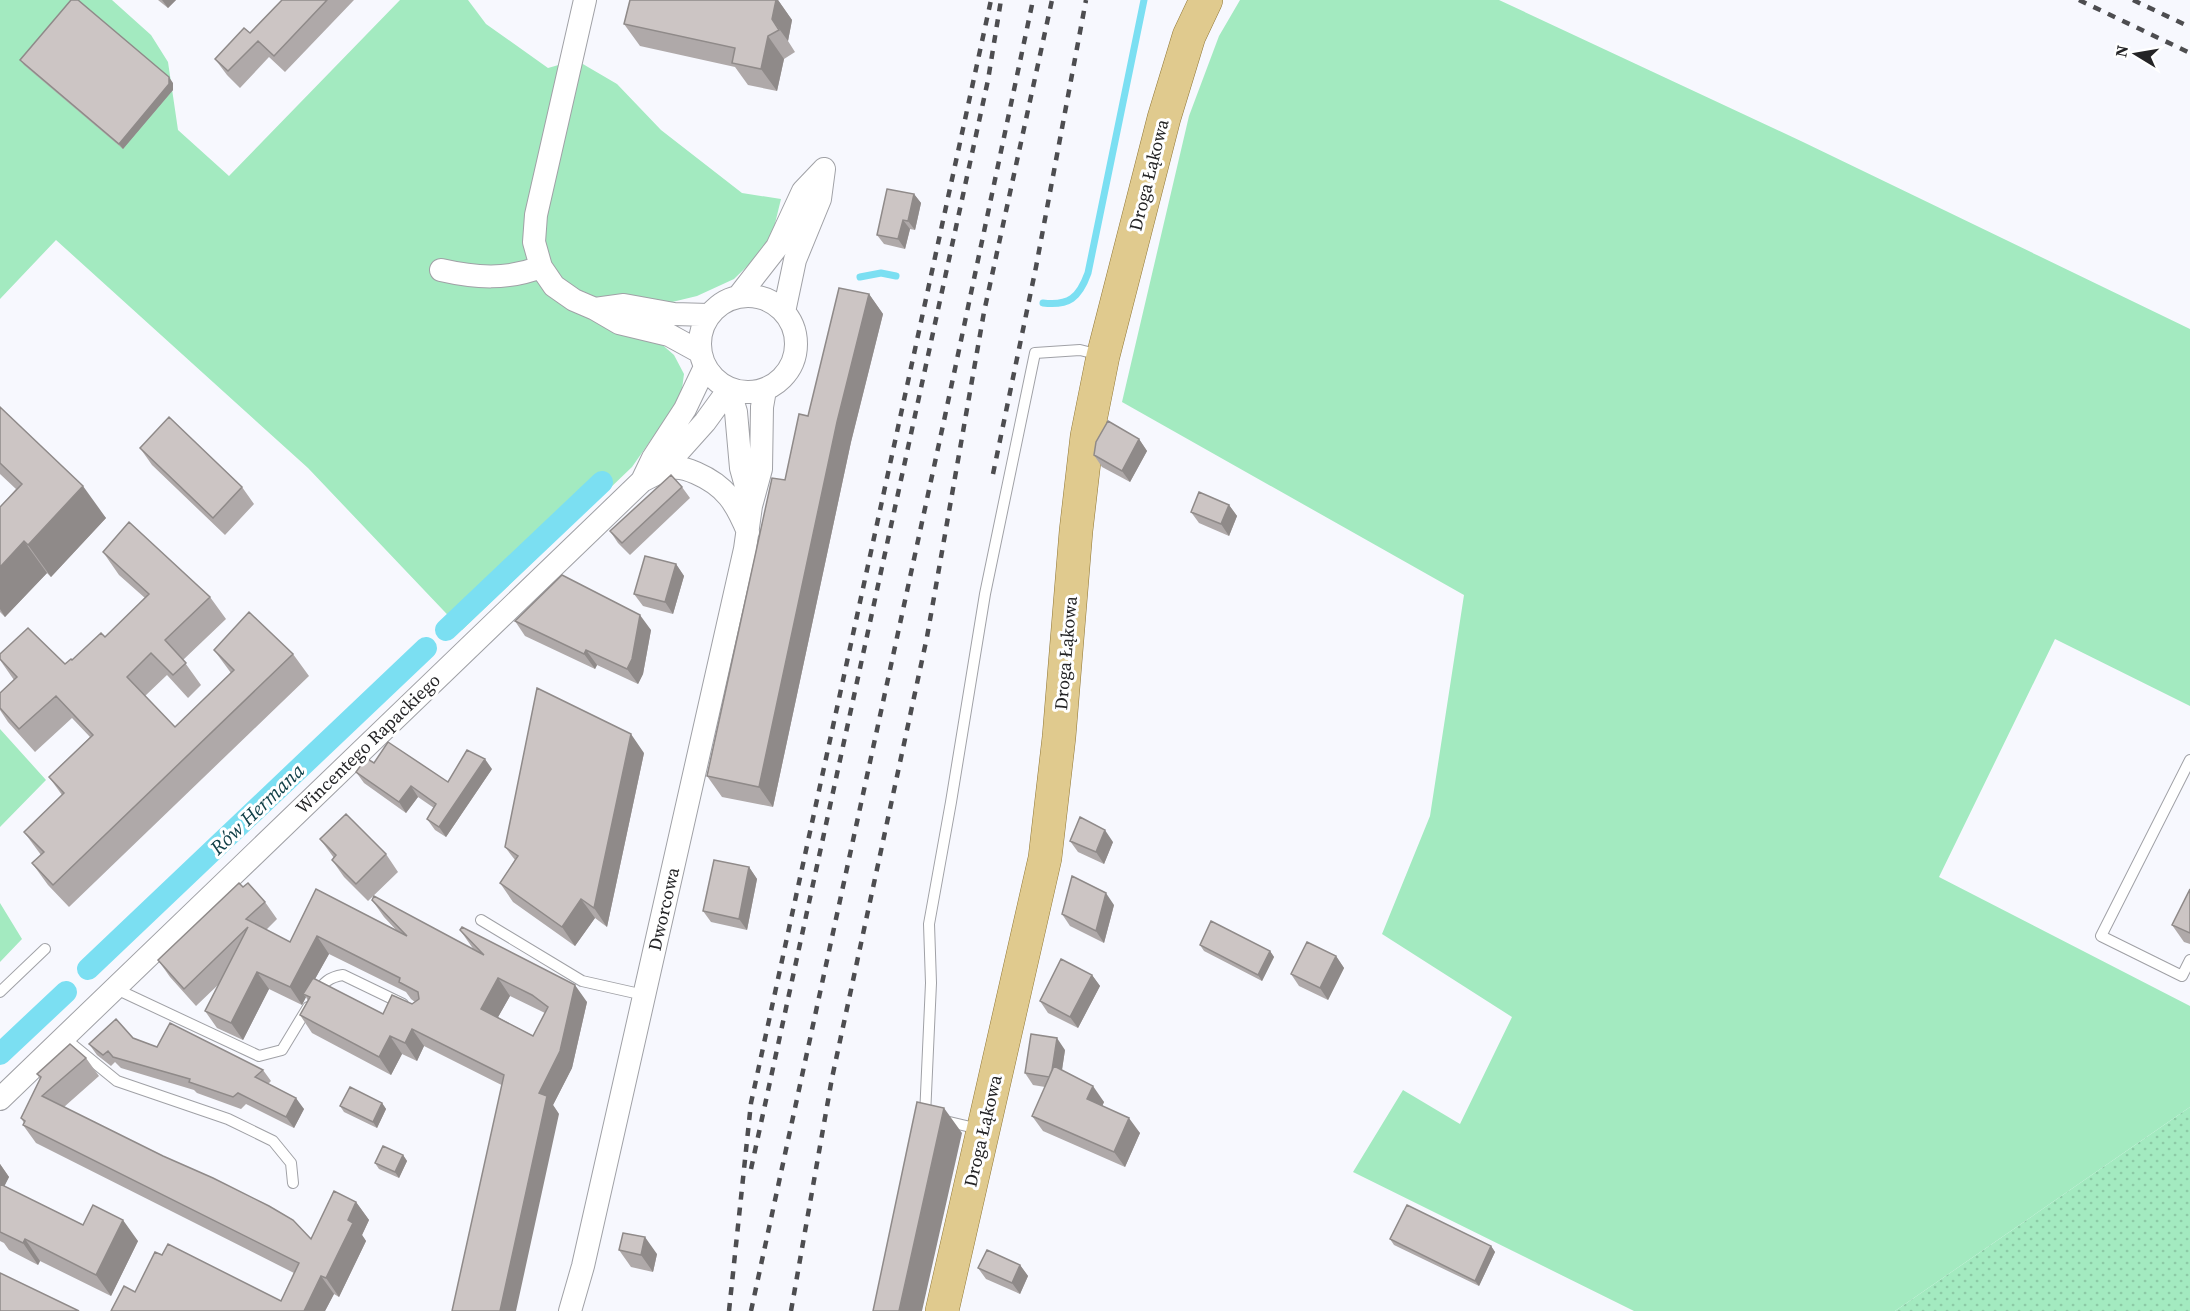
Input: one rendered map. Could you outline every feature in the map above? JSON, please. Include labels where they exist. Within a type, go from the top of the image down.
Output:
[{"type":"main road","name":"Droga Łąkowa","points":[[942,1311],[1046,858],[1081,483],[1087,436],[1103,356],[1164,118],[1189,36],[1206,0]]},
{"type":"street","points":[[585,0],[536,216],[534,242],[541,267],[555,286],[574,300],[619,323],[669,335],[703,360]]},
{"type":"street","points":[[738,297],[777,247],[803,191],[824,169],[820,199],[795,260],[784,312]]},
{"type":"street","points":[[441,270],[469,277],[495,278],[523,274],[541,267]]},
{"type":"street","points":[[749,296],[764,298],[779,306],[784,312],[790,319],[796,335],[796,351],[791,367],[781,380],[765,390],[750,393],[729,389],[709,374],[699,345],[702,329],[709,315],[720,304],[738,297],[749,296]]},
{"type":"street","points":[[595,309],[624,305],[674,314],[709,315]]},
{"type":"street","name":"Wincentego Rapackiego","points":[[0,1099],[642,481],[653,458],[685,409],[703,360]]},
{"type":"street","points":[[662,470],[705,422],[729,389]]},
{"type":"street","name":"Dworcowa","points":[[729,389],[736,412],[741,468],[751,506]]},
{"type":"street","name":"Dworcowa","points":[[570,1311],[585,1255],[736,592],[751,506],[761,469],[762,407],[765,390]]},
{"type":"street","points":[[642,481],[662,470],[676,467],[687,469],[709,479],[728,494],[739,509],[748,532]]},
{"type":"lane","points":[[983,1130],[923,1122],[931,983],[929,924],[985,594],[1035,353],[1080,350],[1103,356]]},
{"type":"lane","points":[[2190,760],[2101,936],[2182,976],[2190,960]]},
{"type":"lane","points":[[481,920],[582,981],[644,995]]},
{"type":"lane","points":[[0,992],[45,949]]},
{"type":"lane","points":[[114,988],[259,1056],[282,1050],[324,982],[334,976],[343,975],[414,1009]]},
{"type":"lane","points":[[63,1037],[117,1081],[228,1119],[273,1141],[291,1163],[293,1183]]},
{"type":"green space","points":[[0,0],[112,0],[151,35],[168,62],[178,130],[229,176],[400,0],[468,0],[486,24],[548,68],[576,60],[617,84],[661,130],[742,193],[781,199],[770,244],[734,279],[697,296],[668,303],[658,341],[674,355],[684,374],[681,397],[632,467],[462,630],[308,468],[56,240],[0,299]]},
{"type":"green space","points":[[1240,0],[1499,0],[1803,142],[2190,329],[2190,706],[2055,639],[1939,877],[2190,1006],[2190,1107],[1895,1311],[1634,1311],[1353,1172],[1403,1090],[1460,1124],[1512,1017],[1382,934],[1430,816],[1464,595],[1122,402],[1189,116],[1219,36]]},
{"type":"green space","points":[[0,729],[46,780],[0,827]]},
{"type":"green space","points":[[0,903],[22,939],[0,962]]},
{"type":"green space","points":[[2190,1107],[2190,1311],[1895,1311]]},
{"type":"building","points":[[71,0],[78,0],[169,77],[169,84],[119,144],[20,60]]},
{"type":"building","points":[[282,0],[327,0],[274,56],[258,41],[228,71],[215,59],[244,28],[250,33]]},
{"type":"building","points":[[630,0],[776,0],[772,19],[779,30],[768,36],[761,69],[732,63],[735,48],[624,24]]},
{"type":"building","points":[[887,189],[914,194],[908,221],[903,220],[898,239],[877,235]]},
{"type":"building","points":[[839,288],[869,294],[837,422],[759,787],[707,776],[772,478],[785,480],[799,414],[808,416]]},
{"type":"building","points":[[0,407],[83,486],[28,545],[24,541],[0,567],[0,507],[22,484],[0,463]]},
{"type":"building","points":[[169,417],[242,487],[213,518],[140,448]]},
{"type":"building","points":[[1108,421],[1139,439],[1122,471],[1094,455],[1096,442]]},
{"type":"building","points":[[671,475],[682,487],[622,543],[610,531]]},
{"type":"building","points":[[1199,492],[1229,505],[1221,524],[1191,512]]},
{"type":"building","points":[[129,522],[210,597],[165,640],[186,663],[173,675],[151,653],[127,677],[175,727],[234,670],[214,650],[249,612],[293,654],[53,885],[32,863],[44,852],[24,832],[64,793],[49,777],[93,735],[56,696],[19,729],[0,708],[0,693],[17,677],[0,659],[0,654],[28,628],[65,664],[101,633],[105,637],[149,594],[103,552]]},
{"type":"building","points":[[645,556],[676,564],[665,602],[634,594]]},
{"type":"building","points":[[562,575],[640,615],[632,659],[627,669],[586,650],[584,654],[515,621]]},
{"type":"building","points":[[537,688],[631,734],[594,908],[581,899],[562,927],[500,883],[518,856],[505,847]]},
{"type":"building","points":[[388,742],[448,782],[467,750],[485,759],[439,827],[427,819],[436,804],[411,786],[399,802],[356,772],[366,758],[374,763]]},
{"type":"building","points":[[346,814],[386,854],[356,884],[332,860],[336,855],[320,839]]},
{"type":"building","points":[[1080,817],[1105,830],[1096,852],[1070,841]]},
{"type":"building","points":[[714,860],[749,867],[739,919],[703,911]]},
{"type":"building","points":[[1072,876],[1106,893],[1096,931],[1062,914]]},
{"type":"building","points":[[239,883],[243,887],[248,883],[265,902],[246,919],[290,942],[316,889],[407,936],[372,900],[374,896],[484,955],[460,930],[462,927],[575,985],[560,1051],[539,1093],[547,1096],[500,1311],[452,1311],[504,1075],[412,1029],[405,1043],[390,1036],[379,1057],[300,1015],[310,997],[303,994],[313,978],[383,1014],[392,995],[412,1004],[419,999],[418,992],[399,982],[400,978],[317,936],[290,987],[257,972],[231,1023],[205,1011],[248,927],[184,989],[158,960]],"holes":[[[498,978],[532,995],[548,1007],[533,1036],[481,1009]]]},
{"type":"building","points":[[2190,889],[2190,933],[2172,925]]},
{"type":"building","points":[[1211,921],[1270,951],[1258,975],[1200,945]]},
{"type":"building","points":[[1307,942],[1336,956],[1320,988],[1291,974]]},
{"type":"building","points":[[1061,959],[1092,975],[1070,1017],[1040,1001]]},
{"type":"building","points":[[116,1019],[133,1038],[157,1047],[170,1023],[263,1070],[255,1077],[296,1098],[286,1117],[238,1093],[233,1097],[189,1082],[190,1079],[113,1057],[108,1051],[103,1055],[89,1044]]},
{"type":"building","points":[[1031,1034],[1057,1038],[1049,1077],[1025,1073]]},
{"type":"building","points":[[70,1044],[86,1058],[42,1096],[269,1206],[293,1220],[311,1239],[334,1191],[356,1202],[348,1220],[353,1223],[326,1278],[321,1276],[304,1311],[111,1311],[124,1286],[135,1292],[155,1252],[162,1255],[168,1244],[281,1301],[299,1263],[23,1125],[25,1121],[21,1118],[41,1077],[37,1074]]},
{"type":"building","points":[[1054,1066],[1093,1086],[1087,1099],[1129,1118],[1114,1152],[1032,1116]]},
{"type":"building","points":[[350,1087],[382,1103],[373,1122],[340,1106]]},
{"type":"building","points":[[917,1102],[944,1108],[899,1311],[873,1311]]},
{"type":"building","points":[[383,1146],[403,1155],[395,1172],[375,1163]]},
{"type":"building","points":[[0,1184],[83,1225],[93,1205],[123,1220],[96,1275],[25,1239],[23,1243],[0,1232]]},
{"type":"building","points":[[1407,1205],[1491,1246],[1475,1281],[1390,1239]]},
{"type":"building","points":[[623,1233],[645,1237],[641,1255],[619,1250]]},
{"type":"building","points":[[987,1250],[1020,1265],[1012,1283],[978,1268]]},
{"type":"building","points":[[0,1273],[79,1311],[0,1311]]},
{"type":"waterway","points":[[1043,303],[1060,303],[1072,298],[1081,289],[1088,273],[1144,0]]},
{"type":"waterway","points":[[860,277],[881,273],[896,276]]},
{"type":"waterway","name":"Rów Hermana","points":[[446,630],[602,482]]},
{"type":"waterway","name":"Rów Hermana","points":[[88,969],[426,648]]},
{"type":"waterway","name":"Rów Hermana","points":[[0,1054],[66,992]]},
{"type":"railway","points":[[729,1311],[751,1103],[991,0]]},
{"type":"railway","points":[[751,1169],[988,80],[1001,0]]},
{"type":"railway","points":[[751,1311],[1033,0]]},
{"type":"railway","points":[[791,1311],[832,1078],[927,637],[984,312],[1052,0]]},
{"type":"railway","points":[[993,474],[1036,267],[1086,0]]},
{"type":"railway","points":[[2079,0],[2190,53]]},
{"type":"railway","points":[[2133,0],[2190,27]]}]
